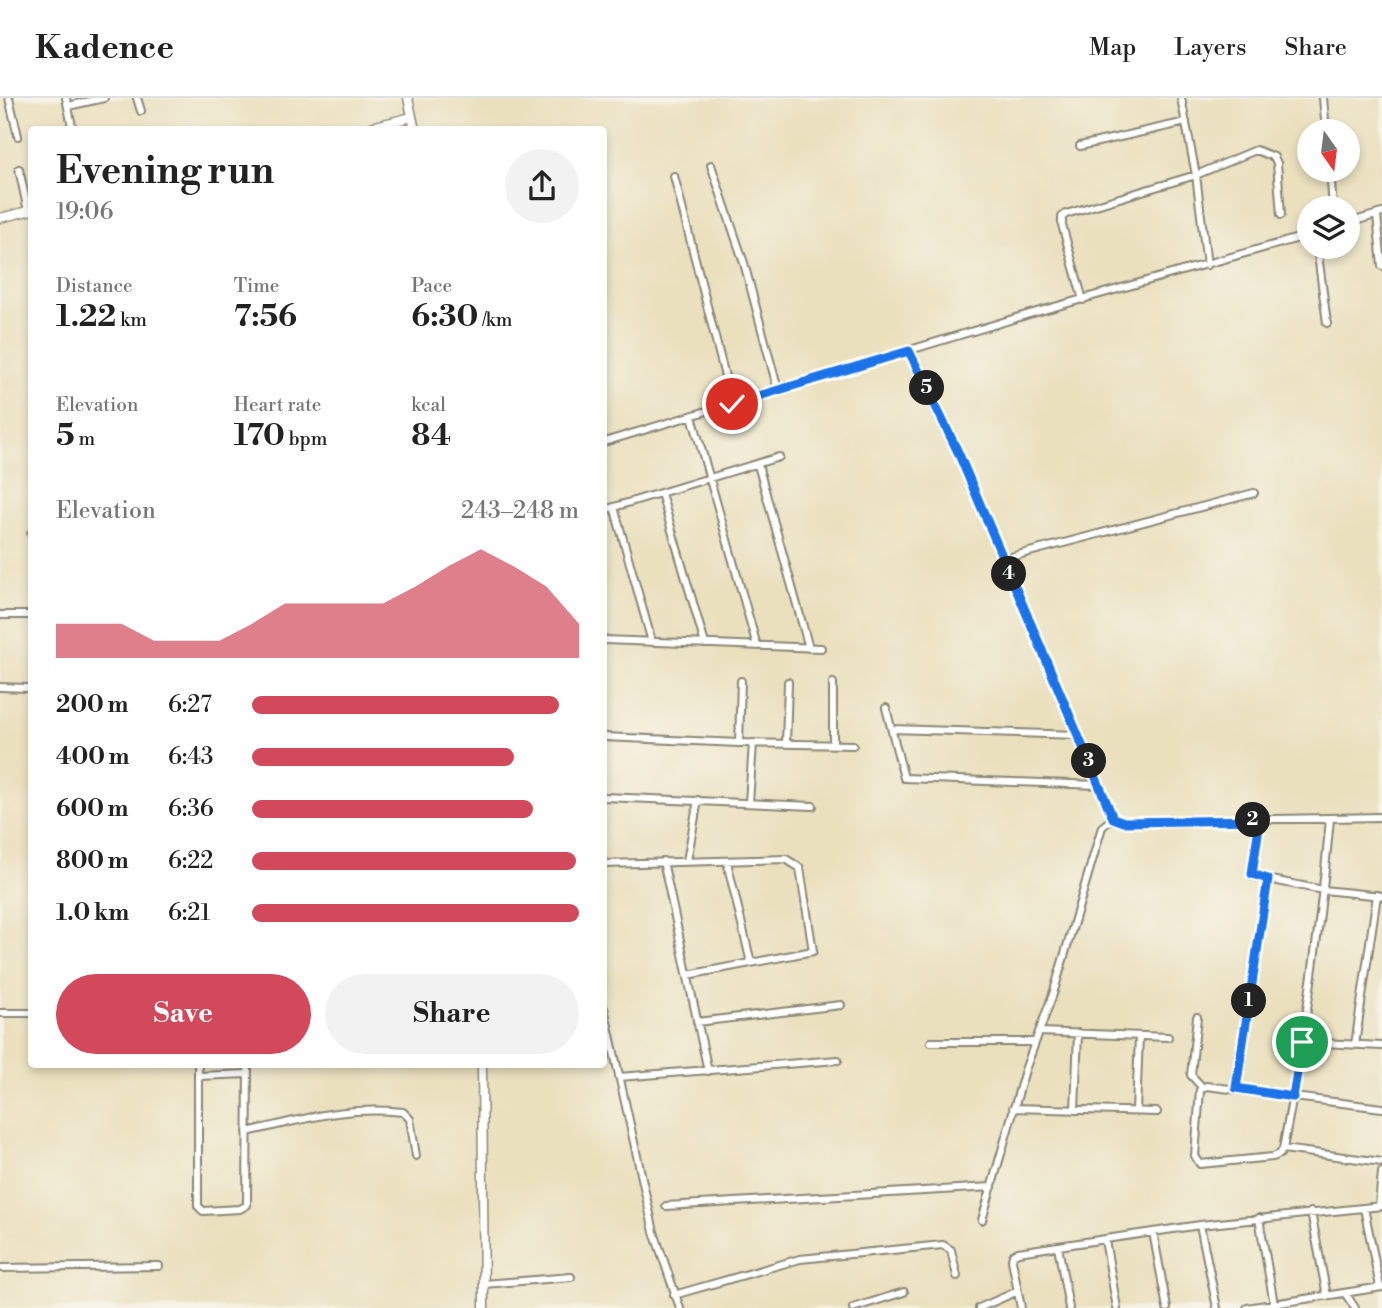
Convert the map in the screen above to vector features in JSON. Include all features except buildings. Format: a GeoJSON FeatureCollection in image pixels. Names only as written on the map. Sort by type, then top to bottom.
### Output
{"type":"FeatureCollection","features":[{"type":"Feature","properties":{"kind":"main road"},"geometry":{"type":"LineString","coordinates":[[408,98],[414,126]]}},
{"type":"Feature","properties":{"kind":"main road"},"geometry":{"type":"LineString","coordinates":[[375,126],[412,117]]}},
{"type":"Feature","properties":{"kind":"main road"},"geometry":{"type":"LineString","coordinates":[[0,218],[28,211]]}},
{"type":"Feature","properties":{"kind":"main road"},"geometry":{"type":"LineString","coordinates":[[482,1068],[484,1308]]}},
{"type":"Feature","properties":{"kind":"street"},"geometry":{"type":"LineString","coordinates":[[9,98],[18,136]]}},
{"type":"Feature","properties":{"kind":"street"},"geometry":{"type":"LineString","coordinates":[[66,98],[72,126]]}},
{"type":"Feature","properties":{"kind":"street"},"geometry":{"type":"LineString","coordinates":[[68,106],[104,98]]}},
{"type":"Feature","properties":{"kind":"street"},"geometry":{"type":"LineString","coordinates":[[137,98],[141,111]]}},
{"type":"Feature","properties":{"kind":"street"},"geometry":{"type":"LineString","coordinates":[[1181,98],[1196,175],[1207,265]]}},
{"type":"Feature","properties":{"kind":"street"},"geometry":{"type":"LineString","coordinates":[[1323,98],[1325,119]]}},
{"type":"Feature","properties":{"kind":"street"},"geometry":{"type":"LineString","coordinates":[[1080,146],[1185,122]]}},
{"type":"Feature","properties":{"kind":"street"},"geometry":{"type":"LineString","coordinates":[[1083,300],[1062,225],[1062,217],[1066,214],[1196,175],[1256,150],[1274,156],[1280,185],[1281,215]]}},
{"type":"Feature","properties":{"kind":"street"},"geometry":{"type":"LineString","coordinates":[[711,165],[744,262],[778,390]]}},
{"type":"Feature","properties":{"kind":"street"},"geometry":{"type":"LineString","coordinates":[[19,169],[28,203]]}},
{"type":"Feature","properties":{"kind":"street"},"geometry":{"type":"LineString","coordinates":[[674,176],[732,404]]}},
{"type":"Feature","properties":{"kind":"street"},"geometry":{"type":"LineString","coordinates":[[1360,220],[1380,214],[1382,266]]}},
{"type":"Feature","properties":{"kind":"street"},"geometry":{"type":"LineString","coordinates":[[607,441],[1026,315],[1297,238]]}},
{"type":"Feature","properties":{"kind":"street"},"geometry":{"type":"LineString","coordinates":[[1319,259],[1327,323]]}},
{"type":"Feature","properties":{"kind":"street"},"geometry":{"type":"LineString","coordinates":[[909,351],[958,452],[1113,818],[1124,822],[1382,817]]}},
{"type":"Feature","properties":{"kind":"street"},"geometry":{"type":"LineString","coordinates":[[692,416],[757,646]]}},
{"type":"Feature","properties":{"kind":"street"},"geometry":{"type":"LineString","coordinates":[[607,509],[779,457]]}},
{"type":"Feature","properties":{"kind":"street"},"geometry":{"type":"LineString","coordinates":[[758,465],[809,648]]}},
{"type":"Feature","properties":{"kind":"street"},"geometry":{"type":"LineString","coordinates":[[661,493],[705,644]]}},
{"type":"Feature","properties":{"kind":"street"},"geometry":{"type":"LineString","coordinates":[[1003,559],[1254,493]]}},
{"type":"Feature","properties":{"kind":"street"},"geometry":{"type":"LineString","coordinates":[[614,507],[652,642]]}},
{"type":"Feature","properties":{"kind":"street"},"geometry":{"type":"LineString","coordinates":[[0,615],[28,615]]}},
{"type":"Feature","properties":{"kind":"street"},"geometry":{"type":"LineString","coordinates":[[607,640],[821,648]]}},
{"type":"Feature","properties":{"kind":"street"},"geometry":{"type":"LineString","coordinates":[[739,743],[741,681]]}},
{"type":"Feature","properties":{"kind":"street"},"geometry":{"type":"LineString","coordinates":[[786,744],[788,682]]}},
{"type":"Feature","properties":{"kind":"street"},"geometry":{"type":"LineString","coordinates":[[833,682],[833,744]]}},
{"type":"Feature","properties":{"kind":"street"},"geometry":{"type":"LineString","coordinates":[[0,687],[27,688]]}},
{"type":"Feature","properties":{"kind":"street"},"geometry":{"type":"LineString","coordinates":[[886,708],[903,775],[908,779],[1099,785]]}},
{"type":"Feature","properties":{"kind":"street"},"geometry":{"type":"LineString","coordinates":[[892,729],[1078,735]]}},
{"type":"Feature","properties":{"kind":"street"},"geometry":{"type":"LineString","coordinates":[[607,737],[853,745]]}},
{"type":"Feature","properties":{"kind":"street"},"geometry":{"type":"LineString","coordinates":[[749,803],[752,743]]}},
{"type":"Feature","properties":{"kind":"street"},"geometry":{"type":"LineString","coordinates":[[607,797],[813,806]]}},
{"type":"Feature","properties":{"kind":"street"},"geometry":{"type":"LineString","coordinates":[[687,861],[698,800]]}},
{"type":"Feature","properties":{"kind":"street"},"geometry":{"type":"LineString","coordinates":[[982,1220],[1013,1108],[1062,964],[1102,827],[1113,818]]}},
{"type":"Feature","properties":{"kind":"street"},"geometry":{"type":"LineString","coordinates":[[1202,1087],[1195,1156],[1200,1164],[1273,1157],[1279,1154],[1283,1149],[1302,1042],[1330,819]]}},
{"type":"Feature","properties":{"kind":"street"},"geometry":{"type":"LineString","coordinates":[[1260,820],[1252,874],[1323,890],[1379,896],[1355,1045]]}},
{"type":"Feature","properties":{"kind":"street"},"geometry":{"type":"LineString","coordinates":[[607,864],[786,859],[796,864],[802,874],[813,951],[688,975]]}},
{"type":"Feature","properties":{"kind":"street"},"geometry":{"type":"LineString","coordinates":[[663,861],[708,1071]]}},
{"type":"Feature","properties":{"kind":"street"},"geometry":{"type":"LineString","coordinates":[[727,862],[751,963]]}},
{"type":"Feature","properties":{"kind":"street"},"geometry":{"type":"LineString","coordinates":[[1236,1088],[1268,879]]}},
{"type":"Feature","properties":{"kind":"street"},"geometry":{"type":"LineString","coordinates":[[697,1022],[841,1006]]}},
{"type":"Feature","properties":{"kind":"street"},"geometry":{"type":"LineString","coordinates":[[0,1013],[28,1013]]}},
{"type":"Feature","properties":{"kind":"street"},"geometry":{"type":"LineString","coordinates":[[1197,1017],[1191,1075],[1202,1087],[1236,1088],[1382,1108]]}},
{"type":"Feature","properties":{"kind":"street"},"geometry":{"type":"LineString","coordinates":[[607,1022],[654,1232],[680,1308]]}},
{"type":"Feature","properties":{"kind":"street"},"geometry":{"type":"LineString","coordinates":[[1040,1032],[1168,1037]]}},
{"type":"Feature","properties":{"kind":"street"},"geometry":{"type":"LineString","coordinates":[[1075,1110],[1078,1033]]}},
{"type":"Feature","properties":{"kind":"street"},"geometry":{"type":"LineString","coordinates":[[1136,1111],[1139,1036]]}},
{"type":"Feature","properties":{"kind":"street"},"geometry":{"type":"LineString","coordinates":[[931,1042],[1035,1042]]}},
{"type":"Feature","properties":{"kind":"street"},"geometry":{"type":"LineString","coordinates":[[1302,1042],[1382,1046]]}},
{"type":"Feature","properties":{"kind":"street"},"geometry":{"type":"LineString","coordinates":[[619,1077],[838,1060]]}},
{"type":"Feature","properties":{"kind":"street"},"geometry":{"type":"LineString","coordinates":[[198,1068],[200,1209],[240,1209],[247,1205],[248,1068]]}},
{"type":"Feature","properties":{"kind":"street"},"geometry":{"type":"LineString","coordinates":[[198,1076],[248,1074]]}},
{"type":"Feature","properties":{"kind":"street"},"geometry":{"type":"LineString","coordinates":[[1013,1108],[1157,1112]]}},
{"type":"Feature","properties":{"kind":"street"},"geometry":{"type":"LineString","coordinates":[[247,1132],[313,1115],[348,1110],[403,1112],[410,1119],[415,1156]]}},
{"type":"Feature","properties":{"kind":"street"},"geometry":{"type":"LineString","coordinates":[[1283,1149],[1382,1162]]}},
{"type":"Feature","properties":{"kind":"street"},"geometry":{"type":"LineString","coordinates":[[1021,1308],[1013,1255],[1200,1225],[1380,1206],[1382,1172]]}},
{"type":"Feature","properties":{"kind":"street"},"geometry":{"type":"LineString","coordinates":[[666,1206],[992,1187]]}},
{"type":"Feature","properties":{"kind":"street"},"geometry":{"type":"LineString","coordinates":[[1247,1308],[1274,1304],[1292,1305],[1381,1287],[1364,1208]]}},
{"type":"Feature","properties":{"kind":"street"},"geometry":{"type":"LineString","coordinates":[[1311,1212],[1327,1296]]}},
{"type":"Feature","properties":{"kind":"street"},"geometry":{"type":"LineString","coordinates":[[1259,1218],[1274,1304]]}},
{"type":"Feature","properties":{"kind":"street"},"geometry":{"type":"LineString","coordinates":[[1200,1225],[1217,1308]]}},
{"type":"Feature","properties":{"kind":"street"},"geometry":{"type":"LineString","coordinates":[[1153,1232],[1167,1308]]}},
{"type":"Feature","properties":{"kind":"street"},"geometry":{"type":"LineString","coordinates":[[1105,1240],[1117,1308]]}},
{"type":"Feature","properties":{"kind":"street"},"geometry":{"type":"LineString","coordinates":[[674,1294],[800,1259],[943,1245],[951,1250],[957,1276]]}},
{"type":"Feature","properties":{"kind":"street"},"geometry":{"type":"LineString","coordinates":[[1058,1246],[1069,1308]]}},
{"type":"Feature","properties":{"kind":"street"},"geometry":{"type":"LineString","coordinates":[[0,1268],[159,1266]]}},
{"type":"Feature","properties":{"kind":"street"},"geometry":{"type":"LineString","coordinates":[[484,1284],[571,1278]]}},
{"type":"Feature","properties":{"kind":"street"},"geometry":{"type":"LineString","coordinates":[[853,1308],[904,1292]]}},
{"type":"Feature","properties":{"kind":"street"},"geometry":{"type":"LineString","coordinates":[[979,1308],[1018,1292]]}},
{"type":"Feature","properties":{"kind":"street"},"geometry":{"type":"LineString","coordinates":[[1345,1293],[1355,1308]]}},
{"type":"Feature","properties":{"kind":"route"},"geometry":{"type":"LineString","coordinates":[[732,404],[909,351],[958,452],[1113,818],[1124,822],[1260,820],[1252,874],[1268,879],[1236,1088],[1293,1097],[1302,1042]]}}]}
